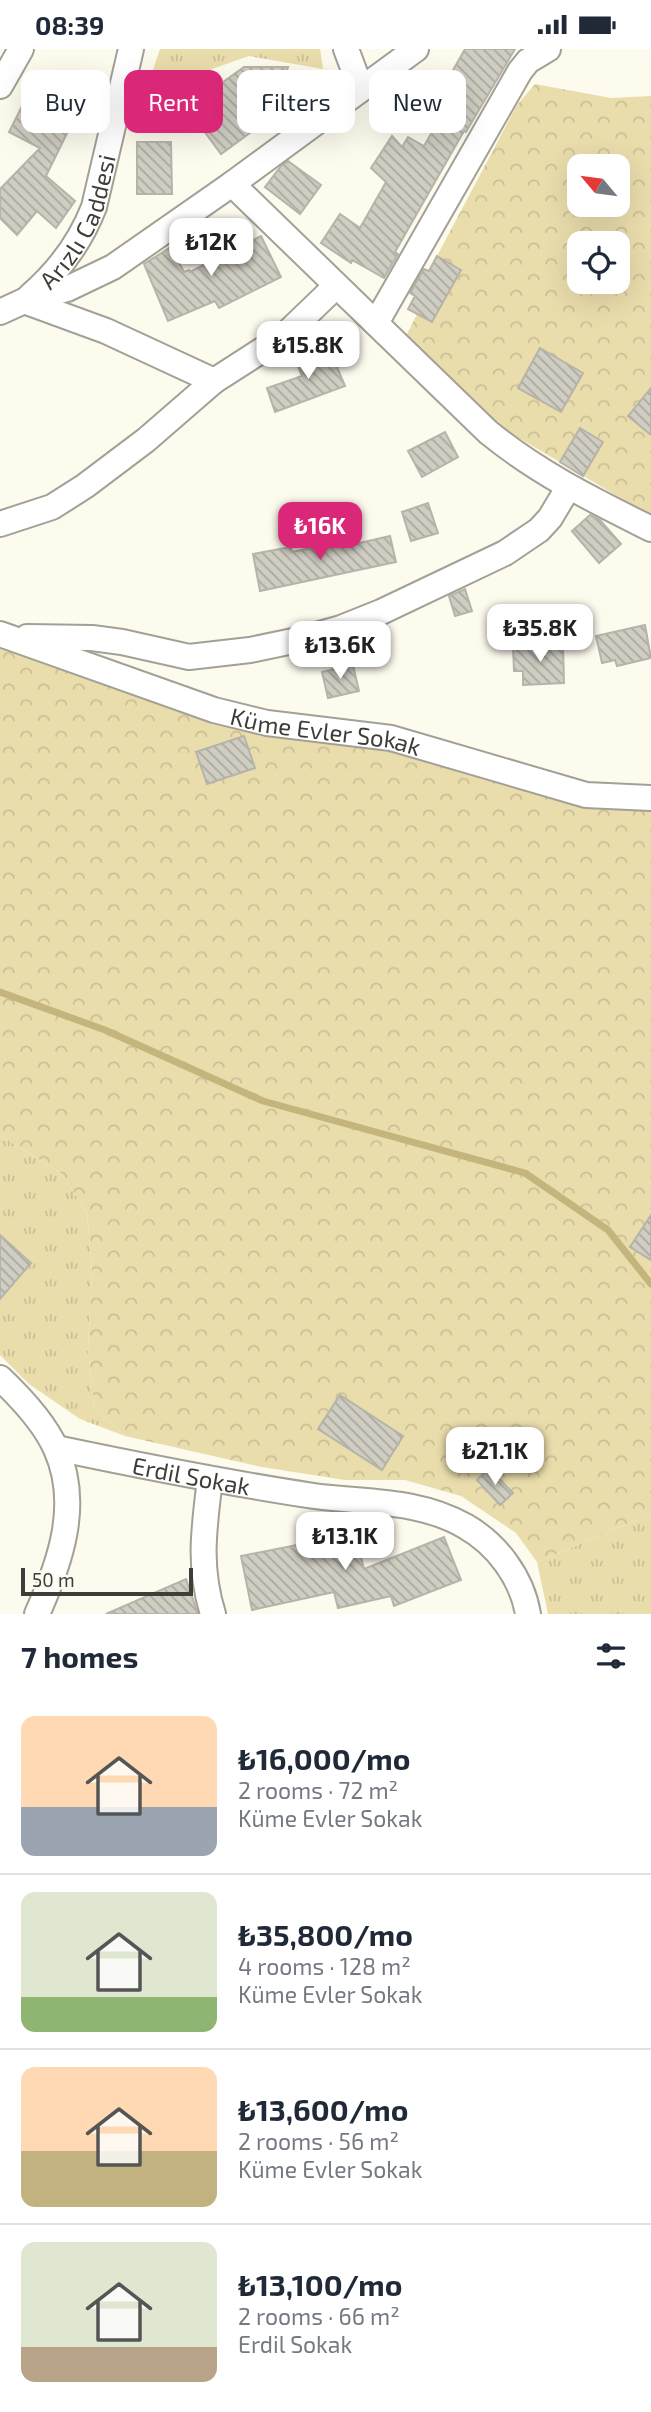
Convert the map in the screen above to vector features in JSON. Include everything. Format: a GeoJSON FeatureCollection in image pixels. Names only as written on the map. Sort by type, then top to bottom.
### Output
{"type":"FeatureCollection","features":[{"type":"Feature","properties":{"kind":"street"},"geometry":{"type":"LineString","coordinates":[[0,86],[21,49]]}},
{"type":"Feature","properties":{"kind":"street","name":"Arızlı Caddesi"},"geometry":{"type":"LineString","coordinates":[[24,301],[52,277],[74,249],[86,228],[94,207],[131,49]]}},
{"type":"Feature","properties":{"kind":"street"},"geometry":{"type":"LineString","coordinates":[[346,49],[361,89]]}},
{"type":"Feature","properties":{"kind":"street"},"geometry":{"type":"LineString","coordinates":[[0,313],[24,301],[67,289],[113,267],[232,184],[416,49]]}},
{"type":"Feature","properties":{"kind":"street"},"geometry":{"type":"LineString","coordinates":[[376,323],[520,71],[528,61],[548,49]]}},
{"type":"Feature","properties":{"kind":"street"},"geometry":{"type":"LineString","coordinates":[[232,184],[488,432],[510,450],[568,488],[651,529]]}},
{"type":"Feature","properties":{"kind":"street"},"geometry":{"type":"LineString","coordinates":[[0,524],[52,506],[86,486],[146,440],[214,381],[284,336],[336,286]]}},
{"type":"Feature","properties":{"kind":"street"},"geometry":{"type":"LineString","coordinates":[[24,301],[106,331],[214,381]]}},
{"type":"Feature","properties":{"kind":"street","name":"Küme Evler Sokak"},"geometry":{"type":"LineString","coordinates":[[4,635],[92,638],[189,656],[250,650],[298,640],[341,628],[381,612],[505,553],[539,530],[550,518],[568,488]]}},
{"type":"Feature","properties":{"kind":"street","name":"Küme Evler Sokak"},"geometry":{"type":"LineString","coordinates":[[4,635],[214,710],[267,723],[391,738],[586,796],[651,799]]}},
{"type":"Feature","properties":{"kind":"street"},"geometry":{"type":"LineString","coordinates":[[5,1389],[56,1448],[68,1506],[66,1530],[37,1614]]}},
{"type":"Feature","properties":{"kind":"street","name":"Erdil Sokak"},"geometry":{"type":"LineString","coordinates":[[56,1448],[210,1479],[317,1496],[420,1508],[465,1526],[501,1557],[516,1576],[525,1597],[528,1614]]}},
{"type":"Feature","properties":{"kind":"street"},"geometry":{"type":"LineString","coordinates":[[210,1479],[202,1558],[204,1583],[213,1614]]}},
{"type":"Feature","properties":{"kind":"green space"},"geometry":{"type":"Polygon","coordinates":[[[160,49],[320,49],[323,69],[249,56],[211,70],[153,70],[160,49]]]}},
{"type":"Feature","properties":{"kind":"green space"},"geometry":{"type":"Polygon","coordinates":[[[535,84],[611,98],[651,96],[651,516],[497,425],[407,334],[417,314],[433,322],[461,270],[437,256],[517,105],[535,84]]]}},
{"type":"Feature","properties":{"kind":"green space"},"geometry":{"type":"Polygon","coordinates":[[[0,645],[177,711],[243,726],[397,748],[561,798],[630,810],[651,810],[651,1514],[537,1562],[516,1533],[461,1496],[405,1480],[345,1480],[262,1467],[125,1436],[94,1408],[88,1349],[92,1270],[87,1212],[61,1173],[0,1135],[0,645]]]}},
{"type":"Feature","properties":{"kind":"green space"},"geometry":{"type":"Polygon","coordinates":[[[0,1135],[61,1173],[87,1212],[92,1270],[88,1349],[94,1408],[125,1436],[80,1419],[29,1384],[0,1355],[0,1135]]]}},
{"type":"Feature","properties":{"kind":"green space"},"geometry":{"type":"Polygon","coordinates":[[[651,1514],[651,1614],[548,1614],[537,1562],[651,1514]]]}},
{"type":"Feature","properties":{"kind":"building"},"geometry":{"type":"Polygon","coordinates":[[[465,49],[515,49],[466,132],[466,70],[453,70],[465,49]]]}},
{"type":"Feature","properties":{"kind":"building"},"geometry":{"type":"Polygon","coordinates":[[[244,67],[288,67],[287,70],[240,70],[244,67]]]}},
{"type":"Feature","properties":{"kind":"building"},"geometry":{"type":"Polygon","coordinates":[[[237,72],[237,133],[250,133],[221,154],[205,133],[223,133],[223,82],[237,72]]]}},
{"type":"Feature","properties":{"kind":"building"},"geometry":{"type":"Polygon","coordinates":[[[21,108],[21,133],[67,133],[46,176],[75,201],[56,228],[37,211],[17,235],[0,218],[0,189],[40,148],[9,132],[21,108]]]}},
{"type":"Feature","properties":{"kind":"building"},"geometry":{"type":"Polygon","coordinates":[[[431,133],[463,133],[395,252],[398,254],[384,278],[352,260],[351,263],[321,243],[340,214],[360,228],[386,182],[371,168],[392,136],[402,147],[408,137],[424,146],[431,133]]]}},
{"type":"Feature","properties":{"kind":"building"},"geometry":{"type":"Polygon","coordinates":[[[137,142],[171,142],[172,194],[137,194],[137,142]]]}},
{"type":"Feature","properties":{"kind":"building"},"geometry":{"type":"Polygon","coordinates":[[[288,161],[321,185],[300,214],[265,187],[288,161]]]}},
{"type":"Feature","properties":{"kind":"building"},"geometry":{"type":"Polygon","coordinates":[[[261,236],[281,277],[219,308],[215,301],[168,321],[144,264],[171,247],[184,272],[190,272],[261,236]]]}},
{"type":"Feature","properties":{"kind":"building"},"geometry":{"type":"Polygon","coordinates":[[[437,256],[461,270],[432,322],[408,309],[415,296],[410,293],[424,269],[429,271],[437,256]]]}},
{"type":"Feature","properties":{"kind":"building"},"geometry":{"type":"Polygon","coordinates":[[[329,348],[345,386],[275,412],[267,388],[302,376],[296,361],[329,348]]]}},
{"type":"Feature","properties":{"kind":"building"},"geometry":{"type":"Polygon","coordinates":[[[540,348],[583,373],[561,412],[518,388],[540,348]]]}},
{"type":"Feature","properties":{"kind":"building"},"geometry":{"type":"Polygon","coordinates":[[[651,388],[651,435],[628,416],[651,388]]]}},
{"type":"Feature","properties":{"kind":"building"},"geometry":{"type":"Polygon","coordinates":[[[580,428],[603,442],[583,476],[560,462],[580,428]]]}},
{"type":"Feature","properties":{"kind":"building"},"geometry":{"type":"Polygon","coordinates":[[[445,432],[458,457],[422,477],[408,451],[445,432]]]}},
{"type":"Feature","properties":{"kind":"building"},"geometry":{"type":"Polygon","coordinates":[[[428,503],[438,533],[411,541],[402,512],[428,503]]]}},
{"type":"Feature","properties":{"kind":"building"},"geometry":{"type":"Polygon","coordinates":[[[590,515],[600,520],[621,544],[599,563],[572,531],[590,515]]]}},
{"type":"Feature","properties":{"kind":"building"},"geometry":{"type":"Polygon","coordinates":[[[390,536],[396,562],[260,591],[253,554],[291,547],[292,552],[350,540],[351,545],[390,536]]]}},
{"type":"Feature","properties":{"kind":"building"},"geometry":{"type":"Polygon","coordinates":[[[465,589],[472,611],[455,616],[449,596],[465,589]]]}},
{"type":"Feature","properties":{"kind":"building"},"geometry":{"type":"Polygon","coordinates":[[[645,625],[651,658],[617,666],[615,660],[602,663],[596,636],[645,625]]]}},
{"type":"Feature","properties":{"kind":"building"},"geometry":{"type":"Polygon","coordinates":[[[563,645],[564,683],[523,685],[523,671],[514,671],[513,647],[563,645]]]}},
{"type":"Feature","properties":{"kind":"building"},"geometry":{"type":"Polygon","coordinates":[[[353,665],[359,691],[328,698],[322,672],[353,665]]]}},
{"type":"Feature","properties":{"kind":"building"},"geometry":{"type":"Polygon","coordinates":[[[244,736],[255,768],[207,784],[196,752],[244,736]]]}},
{"type":"Feature","properties":{"kind":"building"},"geometry":{"type":"Polygon","coordinates":[[[651,1215],[651,1260],[630,1247],[651,1215]]]}},
{"type":"Feature","properties":{"kind":"building"},"geometry":{"type":"Polygon","coordinates":[[[0,1235],[31,1263],[0,1299],[0,1235]]]}},
{"type":"Feature","properties":{"kind":"building"},"geometry":{"type":"Polygon","coordinates":[[[340,1395],[403,1436],[382,1470],[318,1429],[340,1395]]]}},
{"type":"Feature","properties":{"kind":"building"},"geometry":{"type":"Polygon","coordinates":[[[489,1468],[513,1493],[500,1505],[477,1480],[489,1468]]]}},
{"type":"Feature","properties":{"kind":"building"},"geometry":{"type":"Polygon","coordinates":[[[352,1523],[364,1569],[444,1537],[461,1580],[394,1606],[391,1596],[338,1608],[334,1592],[252,1610],[241,1556],[322,1540],[319,1531],[352,1523]]]}},
{"type":"Feature","properties":{"kind":"building"},"geometry":{"type":"Polygon","coordinates":[[[186,1579],[198,1614],[106,1614],[186,1579]]]}},
{"type":"Feature","properties":{"kind":"waterway"},"geometry":{"type":"LineString","coordinates":[[0,992],[105,1030],[263,1101],[525,1173],[608,1230],[651,1284]]}}]}
